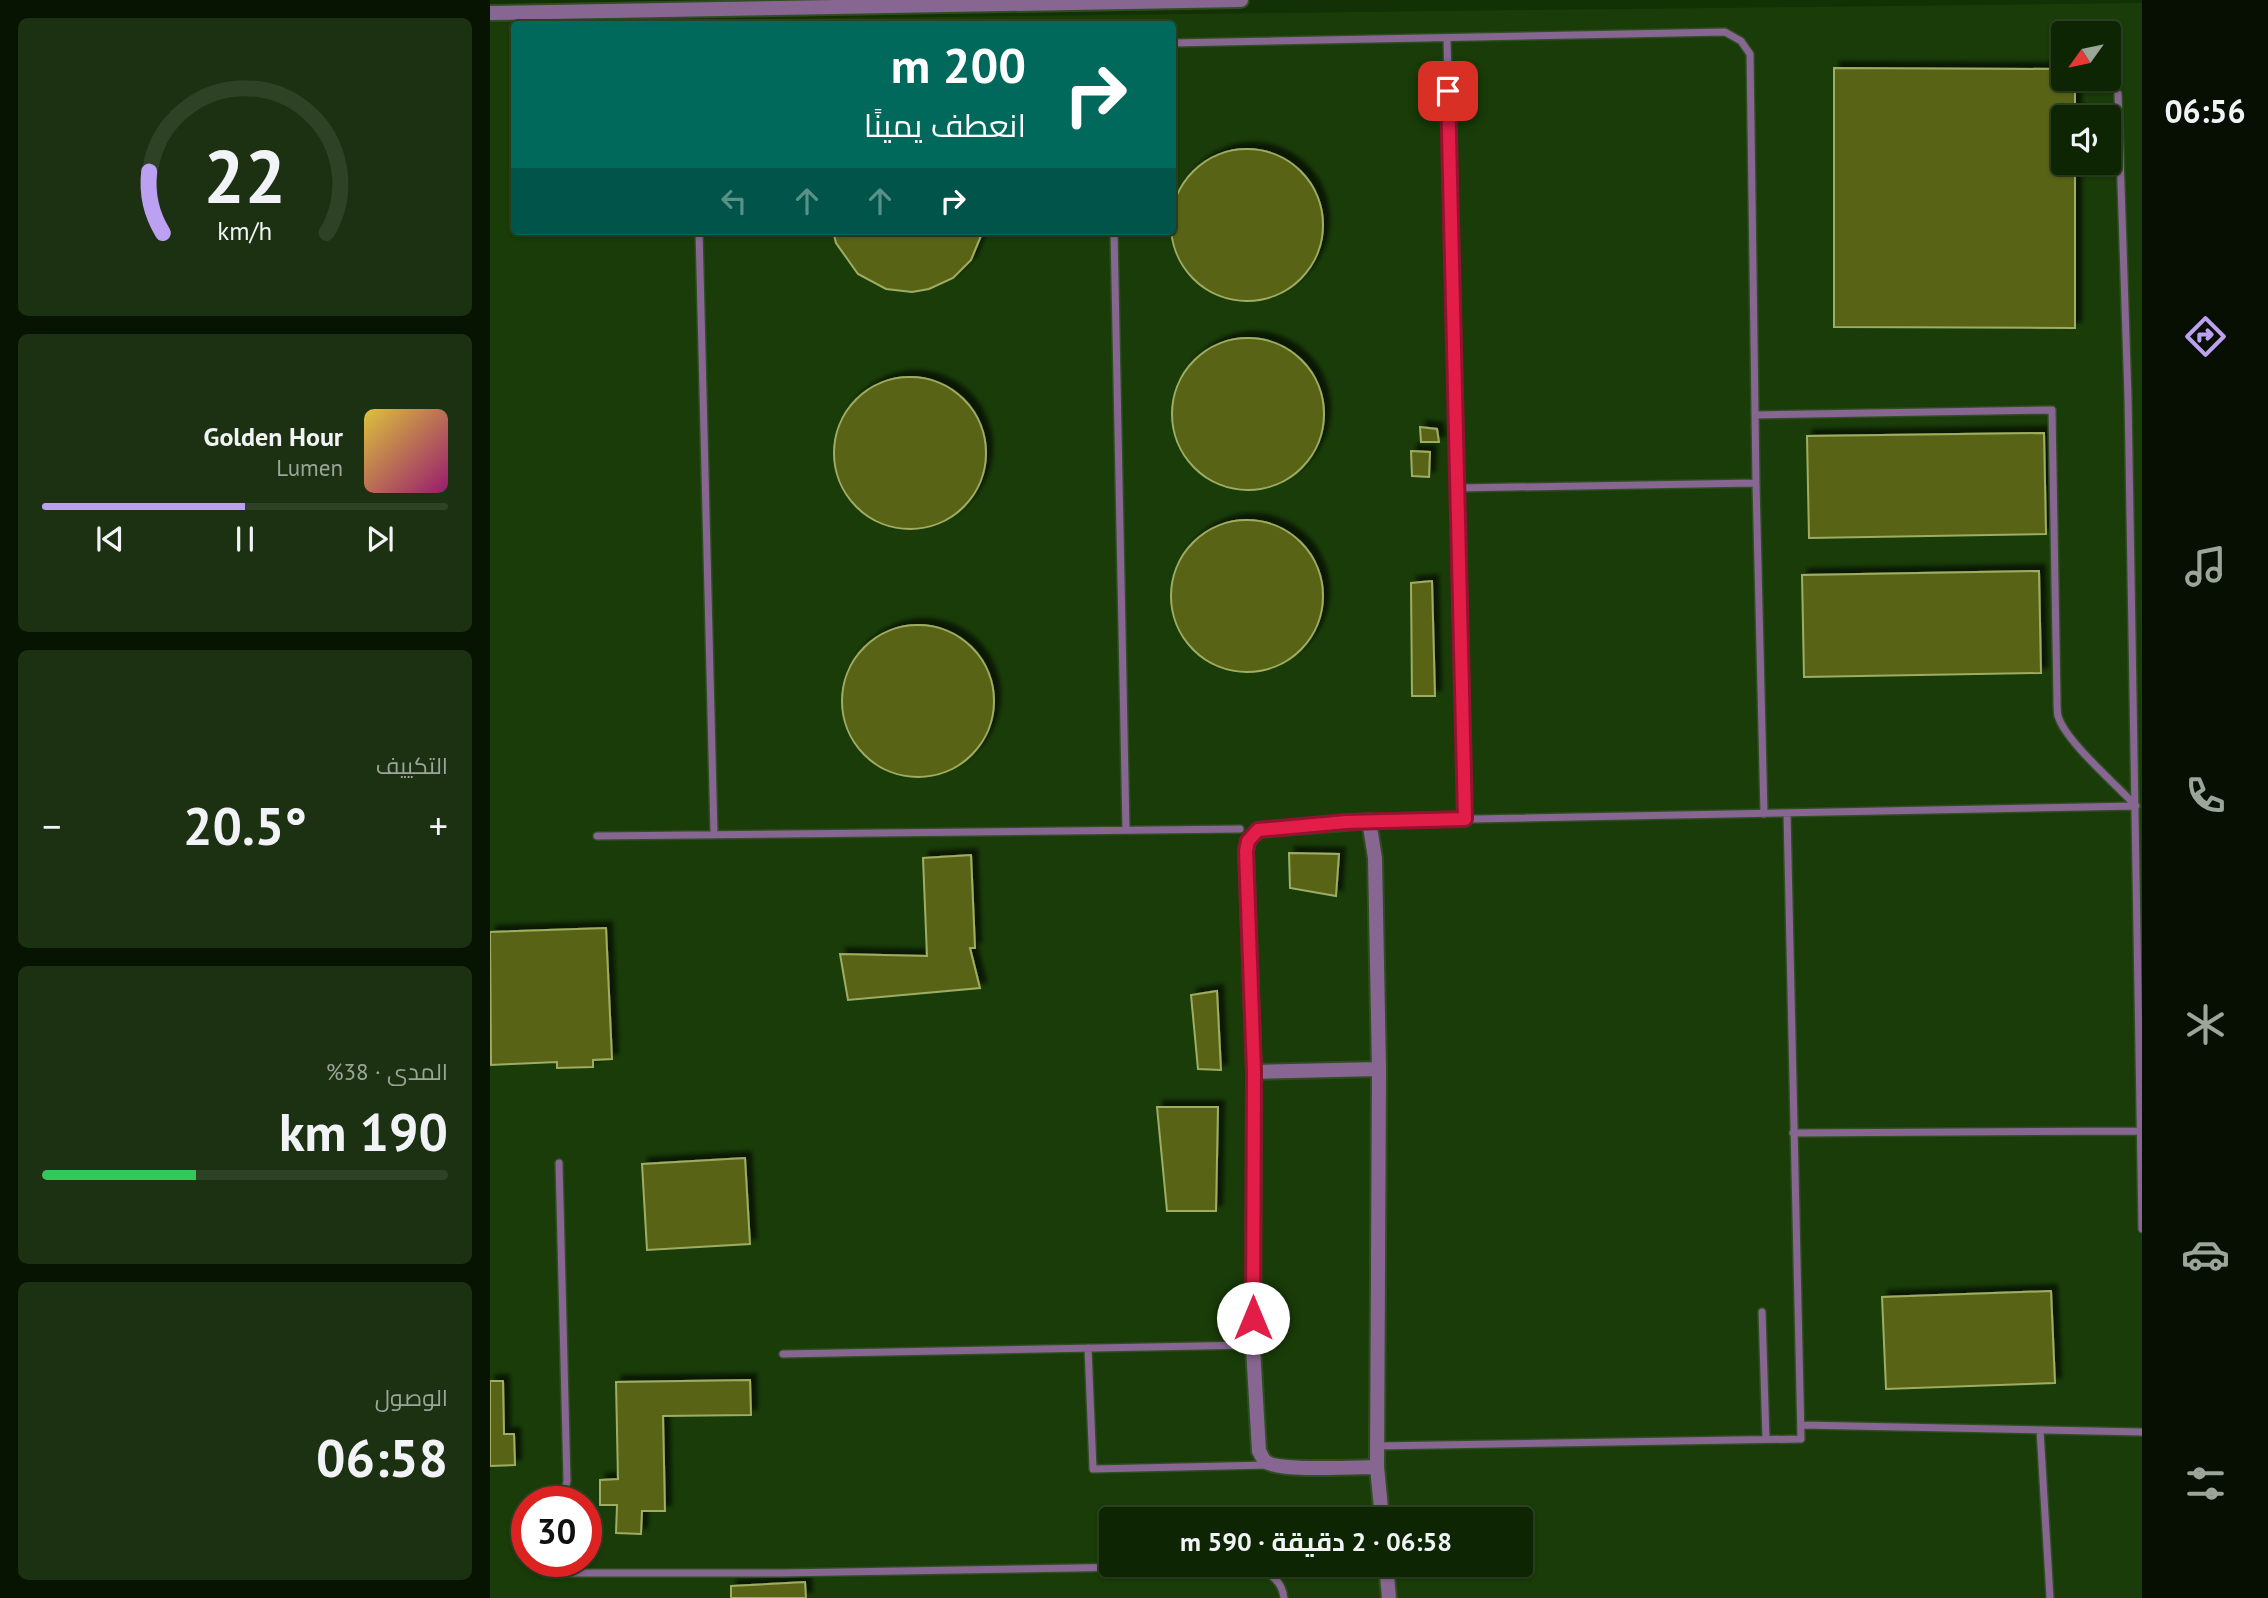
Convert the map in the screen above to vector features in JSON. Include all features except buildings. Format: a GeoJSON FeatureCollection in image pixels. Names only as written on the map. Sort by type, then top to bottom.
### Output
{"type":"FeatureCollection","features":[{"type":"Feature","properties":{"kind":"street"},"geometry":{"type":"LineString","coordinates":[[490,13],[1241,0]]}},
{"type":"Feature","properties":{"kind":"street"},"geometry":{"type":"LineString","coordinates":[[1377,1467],[1274,1465],[1265,1461],[1259,1451],[1253,1345],[1254,1072],[1246,851],[1248,841],[1258,830],[1369,821],[1375,858],[1378,1069],[1377,1467],[1381,1507]]}},
{"type":"Feature","properties":{"kind":"street"},"geometry":{"type":"LineString","coordinates":[[1254,1072],[1378,1069]]}},
{"type":"Feature","properties":{"kind":"street"},"geometry":{"type":"LineString","coordinates":[[1387,1577],[1389,1598]]}},
{"type":"Feature","properties":{"kind":"lane"},"geometry":{"type":"LineString","coordinates":[[1176,43],[1725,32],[1741,41],[1750,54],[1764,814]]}},
{"type":"Feature","properties":{"kind":"lane"},"geometry":{"type":"LineString","coordinates":[[1447,38],[1465,819]]}},
{"type":"Feature","properties":{"kind":"lane"},"geometry":{"type":"LineString","coordinates":[[2118,94],[2129,397],[2142,1229]]}},
{"type":"Feature","properties":{"kind":"lane"},"geometry":{"type":"LineString","coordinates":[[699,235],[714,834]]}},
{"type":"Feature","properties":{"kind":"lane"},"geometry":{"type":"LineString","coordinates":[[1114,235],[1126,830]]}},
{"type":"Feature","properties":{"kind":"lane"},"geometry":{"type":"LineString","coordinates":[[1755,415],[2052,410],[2056,685],[2059,717],[2067,733],[2136,806]]}},
{"type":"Feature","properties":{"kind":"lane"},"geometry":{"type":"LineString","coordinates":[[1458,488],[1756,483]]}},
{"type":"Feature","properties":{"kind":"lane"},"geometry":{"type":"LineString","coordinates":[[1369,821],[2136,806]]}},
{"type":"Feature","properties":{"kind":"lane"},"geometry":{"type":"LineString","coordinates":[[1377,1446],[1801,1439],[1787,813]]}},
{"type":"Feature","properties":{"kind":"lane"},"geometry":{"type":"LineString","coordinates":[[597,836],[1240,829]]}},
{"type":"Feature","properties":{"kind":"lane"},"geometry":{"type":"LineString","coordinates":[[1793,1133],[2140,1130]]}},
{"type":"Feature","properties":{"kind":"lane"},"geometry":{"type":"LineString","coordinates":[[559,1163],[566,1486]]}},
{"type":"Feature","properties":{"kind":"lane"},"geometry":{"type":"LineString","coordinates":[[1762,1312],[1766,1439]]}},
{"type":"Feature","properties":{"kind":"lane"},"geometry":{"type":"LineString","coordinates":[[783,1354],[1253,1345]]}},
{"type":"Feature","properties":{"kind":"lane"},"geometry":{"type":"LineString","coordinates":[[1088,1348],[1093,1469],[1274,1465]]}},
{"type":"Feature","properties":{"kind":"lane"},"geometry":{"type":"LineString","coordinates":[[1801,1425],[2142,1432]]}},
{"type":"Feature","properties":{"kind":"lane"},"geometry":{"type":"LineString","coordinates":[[2040,1430],[2050,1598]]}},
{"type":"Feature","properties":{"kind":"lane"},"geometry":{"type":"LineString","coordinates":[[602,1573],[780,1573],[1253,1565],[1271,1574],[1278,1582],[1283,1598]]}},
{"type":"Feature","properties":{"kind":"shaded area"},"geometry":{"type":"Polygon","coordinates":[[[2142,3],[2142,1598],[490,1598],[490,22],[511,22],[511,235],[1176,235],[1176,21],[577,21],[2142,3]]]}},
{"type":"Feature","properties":{"kind":"route"},"geometry":{"type":"LineString","coordinates":[[1253,1318],[1254,1072],[1246,851],[1248,841],[1258,830],[1346,822],[1465,819],[1448,91]]}}]}
